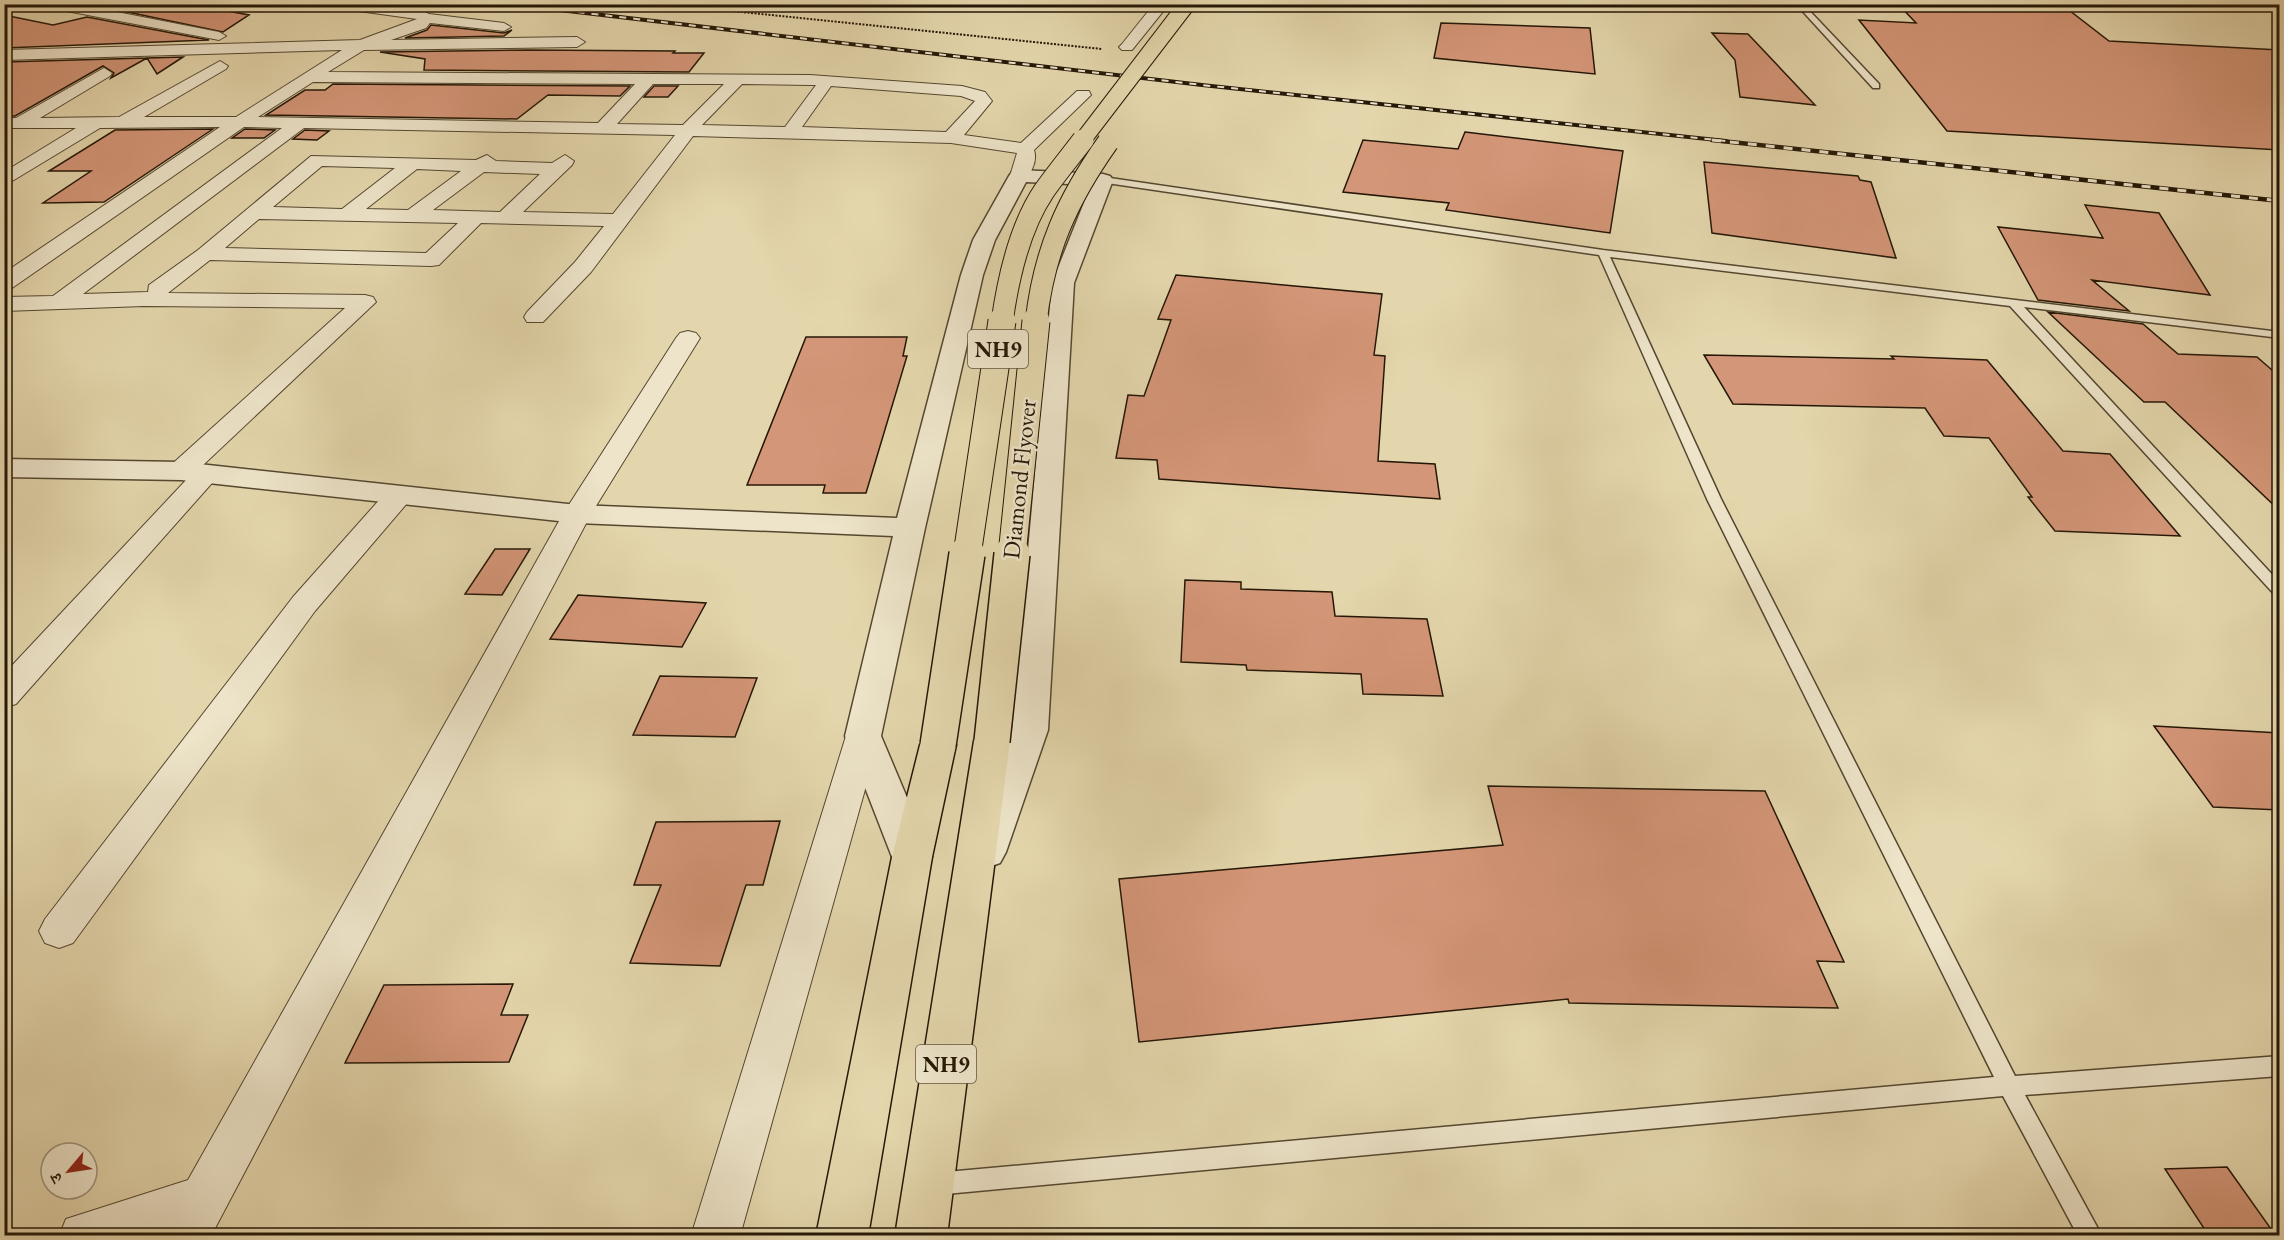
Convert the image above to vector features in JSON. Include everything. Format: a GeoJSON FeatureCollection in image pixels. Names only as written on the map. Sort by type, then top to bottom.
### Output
{"type":"FeatureCollection","features":[{"type":"Feature","properties":{"kind":"highway","name":"Diamond Flyover"},"geometry":{"type":"LineString","coordinates":[[842,1236],[912,856],[938,745],[1007,288],[1017,254],[1043,194],[1186,4]]}},
{"type":"Feature","properties":{"kind":"highway","name":"Diamond Flyover"},"geometry":{"type":"LineString","coordinates":[[971,893],[992,741],[1038,305],[1048,250],[1071,195],[1208,4]]}},
{"type":"Feature","properties":{"kind":"highway","name":"NH9"},"geometry":{"type":"LineString","coordinates":[[921,1236],[971,893]]}},
{"type":"Feature","properties":{"kind":"street"},"geometry":{"type":"LineString","coordinates":[[51,4],[232,38],[244,43],[245,48]]}},
{"type":"Feature","properties":{"kind":"street"},"geometry":{"type":"LineString","coordinates":[[337,4],[418,14],[425,18],[504,27]]}},
{"type":"Feature","properties":{"kind":"street"},"geometry":{"type":"LineString","coordinates":[[1127,47],[1162,4]]}},
{"type":"Feature","properties":{"kind":"street"},"geometry":{"type":"LineString","coordinates":[[4,283],[239,122],[309,77],[361,45],[421,25],[425,18]]}},
{"type":"Feature","properties":{"kind":"street"},"geometry":{"type":"LineString","coordinates":[[12,39],[51,54]]}},
{"type":"Feature","properties":{"kind":"street"},"geometry":{"type":"LineString","coordinates":[[4,55],[361,45],[577,42]]}},
{"type":"Feature","properties":{"kind":"street"},"geometry":{"type":"LineString","coordinates":[[122,123],[220,66]]}},
{"type":"Feature","properties":{"kind":"street"},"geometry":{"type":"LineString","coordinates":[[12,123],[104,74]]}},
{"type":"Feature","properties":{"kind":"street"},"geometry":{"type":"LineString","coordinates":[[309,77],[827,81],[962,91],[979,96],[984,101],[951,138]]}},
{"type":"Feature","properties":{"kind":"street"},"geometry":{"type":"LineString","coordinates":[[603,128],[649,79]]}},
{"type":"Feature","properties":{"kind":"street"},"geometry":{"type":"LineString","coordinates":[[535,316],[583,267],[688,130],[738,79]]}},
{"type":"Feature","properties":{"kind":"street"},"geometry":{"type":"LineString","coordinates":[[790,132],[827,81]]}},
{"type":"Feature","properties":{"kind":"street"},"geometry":{"type":"LineString","coordinates":[[716,1236],[863,736],[910,528],[972,275],[984,240],[1022,163],[1083,95]]}},
{"type":"Feature","properties":{"kind":"street"},"geometry":{"type":"LineString","coordinates":[[12,123],[239,122],[531,126],[951,138],[1022,163],[1103,180],[1087,216],[1063,283],[1030,730],[971,893]]}},
{"type":"Feature","properties":{"kind":"street"},"geometry":{"type":"LineString","coordinates":[[4,180],[96,123]]}},
{"type":"Feature","properties":{"kind":"street"},"geometry":{"type":"LineString","coordinates":[[60,301],[300,123]]}},
{"type":"Feature","properties":{"kind":"street"},"geometry":{"type":"LineString","coordinates":[[413,216],[531,126]]}},
{"type":"Feature","properties":{"kind":"street"},"geometry":{"type":"LineString","coordinates":[[157,290],[205,254],[318,159],[480,166],[561,164],[505,218]]}},
{"type":"Feature","properties":{"kind":"street"},"geometry":{"type":"LineString","coordinates":[[346,215],[414,163]]}},
{"type":"Feature","properties":{"kind":"street"},"geometry":{"type":"LineString","coordinates":[[254,213],[619,220]]}},
{"type":"Feature","properties":{"kind":"street"},"geometry":{"type":"LineString","coordinates":[[205,254],[414,262],[431,260],[476,217]]}},
{"type":"Feature","properties":{"kind":"street"},"geometry":{"type":"LineString","coordinates":[[4,304],[60,301],[365,302],[194,473],[4,696]]}},
{"type":"Feature","properties":{"kind":"street"},"geometry":{"type":"LineString","coordinates":[[83,1236],[193,1218],[577,514],[688,338]]}},
{"type":"Feature","properties":{"kind":"street"},"geometry":{"type":"LineString","coordinates":[[5,469],[194,473],[577,514],[910,528]]}},
{"type":"Feature","properties":{"kind":"street"},"geometry":{"type":"LineString","coordinates":[[59,931],[304,604],[399,495]]}},
{"type":"Feature","properties":{"kind":"street"},"geometry":{"type":"LineString","coordinates":[[863,736],[912,856]]}},
{"type":"Feature","properties":{"kind":"lane"},"geometry":{"type":"LineString","coordinates":[[1799,4],[1876,86]]}},
{"type":"Feature","properties":{"kind":"lane"},"geometry":{"type":"LineString","coordinates":[[1103,180],[1603,253],[2280,335]]}},
{"type":"Feature","properties":{"kind":"lane"},"geometry":{"type":"LineString","coordinates":[[1603,253],[1714,499],[2010,1086],[2091,1236]]}},
{"type":"Feature","properties":{"kind":"lane"},"geometry":{"type":"LineString","coordinates":[[2014,303],[2280,592]]}},
{"type":"Feature","properties":{"kind":"lane"},"geometry":{"type":"LineString","coordinates":[[928,1185],[2010,1086],[2280,1066]]}},
{"type":"Feature","properties":{"kind":"path"},"geometry":{"type":"LineString","coordinates":[[664,4],[1112,50]]}},
{"type":"Feature","properties":{"kind":"building"},"geometry":{"type":"Polygon","coordinates":[[[136,4],[190,4],[249,15],[223,32],[118,10],[136,4]]]}},
{"type":"Feature","properties":{"kind":"building"},"geometry":{"type":"Polygon","coordinates":[[[1898,4],[2061,4],[2109,41],[2280,50],[2280,150],[1947,131],[1859,20],[1916,23],[1898,4]]]}},
{"type":"Feature","properties":{"kind":"building"},"geometry":{"type":"Polygon","coordinates":[[[4,15],[53,25],[87,17],[209,40],[4,48],[4,15]]]}},
{"type":"Feature","properties":{"kind":"building"},"geometry":{"type":"Polygon","coordinates":[[[1441,23],[1590,28],[1595,74],[1434,58],[1441,23]]]}},
{"type":"Feature","properties":{"kind":"building"},"geometry":{"type":"Polygon","coordinates":[[[431,25],[504,33],[512,30],[504,36],[405,38],[427,30],[431,25]]]}},
{"type":"Feature","properties":{"kind":"building"},"geometry":{"type":"Polygon","coordinates":[[[1712,33],[1748,34],[1815,105],[1740,97],[1735,60],[1712,33]]]}},
{"type":"Feature","properties":{"kind":"building"},"geometry":{"type":"Polygon","coordinates":[[[528,50],[704,53],[689,72],[424,70],[425,59],[380,52],[528,50]]]}},
{"type":"Feature","properties":{"kind":"building"},"geometry":{"type":"Polygon","coordinates":[[[183,57],[157,74],[147,58],[183,57]]]}},
{"type":"Feature","properties":{"kind":"building"},"geometry":{"type":"Polygon","coordinates":[[[147,58],[111,78],[114,73],[103,66],[15,116],[4,116],[4,62],[147,58]]]}},
{"type":"Feature","properties":{"kind":"building"},"geometry":{"type":"Polygon","coordinates":[[[333,84],[630,86],[620,96],[548,95],[517,119],[266,115],[305,90],[325,90],[333,84]]]}},
{"type":"Feature","properties":{"kind":"building"},"geometry":{"type":"Polygon","coordinates":[[[654,86],[678,86],[668,97],[644,97],[654,86]]]}},
{"type":"Feature","properties":{"kind":"building"},"geometry":{"type":"Polygon","coordinates":[[[213,129],[104,202],[43,203],[91,171],[49,171],[115,130],[213,129]]]}},
{"type":"Feature","properties":{"kind":"building"},"geometry":{"type":"Polygon","coordinates":[[[245,129],[275,130],[264,138],[232,138],[245,129]]]}},
{"type":"Feature","properties":{"kind":"building"},"geometry":{"type":"Polygon","coordinates":[[[305,130],[329,131],[317,140],[293,139],[305,130]]]}},
{"type":"Feature","properties":{"kind":"building"},"geometry":{"type":"Polygon","coordinates":[[[1465,132],[1623,151],[1610,233],[1446,210],[1449,203],[1343,192],[1363,140],[1458,149],[1465,132]]]}},
{"type":"Feature","properties":{"kind":"building"},"geometry":{"type":"Polygon","coordinates":[[[1704,162],[1858,176],[1860,180],[1871,182],[1896,258],[1712,233],[1704,162]]]}},
{"type":"Feature","properties":{"kind":"building"},"geometry":{"type":"Polygon","coordinates":[[[2085,205],[2159,213],[2210,295],[2092,280],[2129,311],[2038,300],[1998,227],[2103,238],[2085,205]]]}},
{"type":"Feature","properties":{"kind":"building"},"geometry":{"type":"Polygon","coordinates":[[[1176,275],[1382,294],[1374,355],[1385,356],[1378,461],[1435,464],[1440,499],[1159,479],[1157,460],[1116,458],[1128,395],[1144,396],[1171,320],[1158,319],[1176,275]]]}},
{"type":"Feature","properties":{"kind":"building"},"geometry":{"type":"Polygon","coordinates":[[[2048,312],[2143,324],[2178,354],[2257,357],[2280,377],[2280,511],[2165,402],[2144,402],[2048,312]]]}},
{"type":"Feature","properties":{"kind":"building"},"geometry":{"type":"Polygon","coordinates":[[[806,337],[907,337],[903,356],[907,356],[866,493],[823,493],[825,485],[747,485],[806,337]]]}},
{"type":"Feature","properties":{"kind":"building"},"geometry":{"type":"Polygon","coordinates":[[[1704,355],[1894,359],[1891,356],[1987,360],[2063,451],[2110,454],[2180,536],[2055,531],[2028,497],[2032,497],[1989,438],[1944,436],[1925,408],[1733,404],[1704,355]]]}},
{"type":"Feature","properties":{"kind":"building"},"geometry":{"type":"Polygon","coordinates":[[[495,549],[530,549],[502,595],[465,594],[495,549]]]}},
{"type":"Feature","properties":{"kind":"building"},"geometry":{"type":"Polygon","coordinates":[[[1185,580],[1241,582],[1241,589],[1332,592],[1335,616],[1427,619],[1443,696],[1363,694],[1361,674],[1247,670],[1246,665],[1181,662],[1185,580]]]}},
{"type":"Feature","properties":{"kind":"building"},"geometry":{"type":"Polygon","coordinates":[[[578,595],[706,603],[682,647],[550,639],[578,595]]]}},
{"type":"Feature","properties":{"kind":"building"},"geometry":{"type":"Polygon","coordinates":[[[660,676],[757,678],[735,737],[633,735],[660,676]]]}},
{"type":"Feature","properties":{"kind":"building"},"geometry":{"type":"Polygon","coordinates":[[[2154,726],[2280,733],[2280,810],[2213,807],[2154,726]]]}},
{"type":"Feature","properties":{"kind":"building"},"geometry":{"type":"Polygon","coordinates":[[[1488,786],[1765,791],[1844,962],[1817,961],[1838,1008],[1569,1003],[1568,999],[1139,1042],[1119,879],[1503,845],[1488,786]]]}},
{"type":"Feature","properties":{"kind":"building"},"geometry":{"type":"Polygon","coordinates":[[[780,821],[763,885],[746,885],[720,966],[630,963],[661,885],[634,885],[656,822],[780,821]]]}},
{"type":"Feature","properties":{"kind":"building"},"geometry":{"type":"Polygon","coordinates":[[[513,984],[501,1015],[528,1015],[509,1062],[345,1063],[384,985],[513,984]]]}},
{"type":"Feature","properties":{"kind":"building"},"geometry":{"type":"Polygon","coordinates":[[[2227,1167],[2276,1236],[2209,1236],[2165,1169],[2227,1167]]]}},
{"type":"Feature","properties":{"kind":"railway"},"geometry":{"type":"LineString","coordinates":[[508,4],[1202,85],[1726,141]]}},
{"type":"Feature","properties":{"kind":"railway"},"geometry":{"type":"LineString","coordinates":[[1712,140],[2280,201]]}}]}
